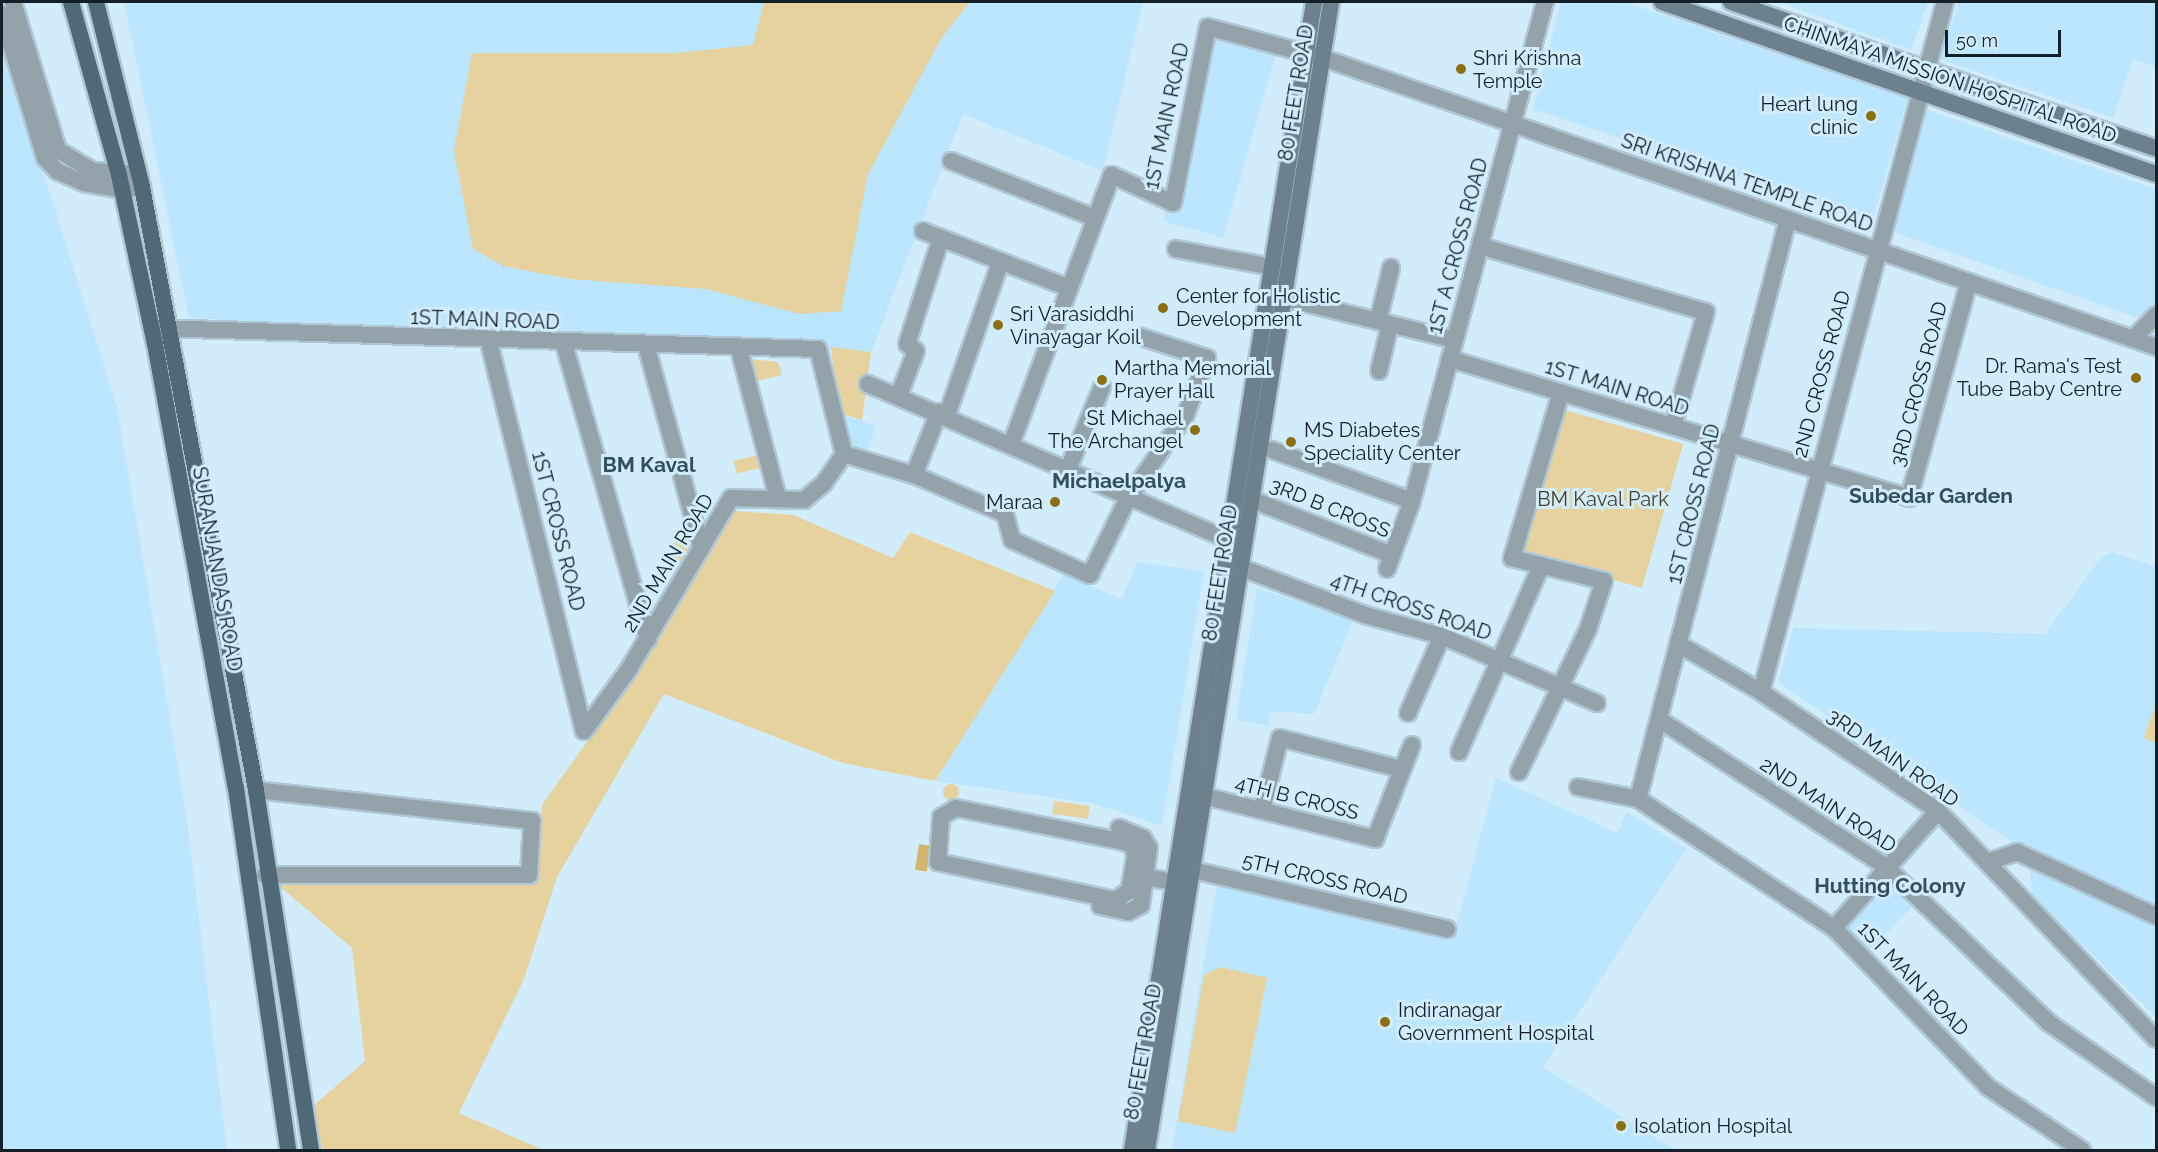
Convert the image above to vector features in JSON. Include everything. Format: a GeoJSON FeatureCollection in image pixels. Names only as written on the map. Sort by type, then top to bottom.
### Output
{"type":"FeatureCollection","features":[{"type":"Feature","properties":{"kind":"main road","name":"SURANJANDAS ROAD"},"geometry":{"type":"LineString","coordinates":[[71,2],[160,328],[256,790],[265,875],[311,1150]]}},
{"type":"Feature","properties":{"kind":"main road","name":"SURANJANDAS ROAD"},"geometry":{"type":"LineString","coordinates":[[96,2],[140,181],[160,328],[236,788],[288,1150]]}},
{"type":"Feature","properties":{"kind":"main road","name":"80 FEET ROAD"},"geometry":{"type":"LineString","coordinates":[[1147,1150],[1193,870],[1197,794],[1229,540],[1314,2]]}},
{"type":"Feature","properties":{"kind":"main road","name":"80 FEET ROAD"},"geometry":{"type":"LineString","coordinates":[[1132,1150],[1175,880],[1197,794],[1242,568],[1331,2]]}},
{"type":"Feature","properties":{"kind":"main road","name":"CHINMAYA MISSION HOSPITAL ROAD"},"geometry":{"type":"LineString","coordinates":[[1662,2],[2157,174]]}},
{"type":"Feature","properties":{"kind":"main road","name":"CHINMAYA MISSION HOSPITAL ROAD"},"geometry":{"type":"LineString","coordinates":[[1731,2],[2157,148]]}},
{"type":"Feature","properties":{"kind":"street"},"geometry":{"type":"LineString","coordinates":[[13,2],[58,150],[75,163],[121,183]]}},
{"type":"Feature","properties":{"kind":"street","name":"1ST A CROSS ROAD"},"geometry":{"type":"LineString","coordinates":[[1389,562],[1412,501],[1545,2]]}},
{"type":"Feature","properties":{"kind":"street"},"geometry":{"type":"LineString","coordinates":[[1924,68],[1945,2]]}},
{"type":"Feature","properties":{"kind":"street"},"geometry":{"type":"LineString","coordinates":[[2,15],[45,158],[69,177],[121,183],[140,181]]}},
{"type":"Feature","properties":{"kind":"street","name":"1ST MAIN ROAD"},"geometry":{"type":"LineString","coordinates":[[1012,442],[1112,175],[1173,203],[1208,27],[1323,58]]}},
{"type":"Feature","properties":{"kind":"street","name":"SRI KRISHNA TEMPLE ROAD"},"geometry":{"type":"LineString","coordinates":[[1323,58],[2157,347]]}},
{"type":"Feature","properties":{"kind":"street","name":"2ND CROSS ROAD"},"geometry":{"type":"LineString","coordinates":[[1761,692],[1924,68]]}},
{"type":"Feature","properties":{"kind":"street"},"geometry":{"type":"LineString","coordinates":[[951,161],[1095,218]]}},
{"type":"Feature","properties":{"kind":"street","name":"1ST CROSS ROAD"},"geometry":{"type":"LineString","coordinates":[[1638,799],[1680,645],[1788,219]]}},
{"type":"Feature","properties":{"kind":"street"},"geometry":{"type":"LineString","coordinates":[[923,231],[1068,288]]}},
{"type":"Feature","properties":{"kind":"street"},"geometry":{"type":"LineString","coordinates":[[899,395],[916,351],[907,344],[942,238]]}},
{"type":"Feature","properties":{"kind":"street"},"geometry":{"type":"LineString","coordinates":[[1480,246],[1706,312],[1673,426]]}},
{"type":"Feature","properties":{"kind":"street"},"geometry":{"type":"LineString","coordinates":[[1176,249],[1272,267]]}},
{"type":"Feature","properties":{"kind":"street"},"geometry":{"type":"LineString","coordinates":[[914,475],[943,413],[1001,261]]}},
{"type":"Feature","properties":{"kind":"street"},"geometry":{"type":"LineString","coordinates":[[1379,371],[1391,268]]}},
{"type":"Feature","properties":{"kind":"street","name":"3RD CROSS ROAD"},"geometry":{"type":"LineString","coordinates":[[1909,498],[1969,282]]}},
{"type":"Feature","properties":{"kind":"street"},"geometry":{"type":"LineString","coordinates":[[1284,298],[1455,340]]}},
{"type":"Feature","properties":{"kind":"street"},"geometry":{"type":"LineString","coordinates":[[2133,339],[2157,315]]}},
{"type":"Feature","properties":{"kind":"street","name":"1ST MAIN ROAD"},"geometry":{"type":"LineString","coordinates":[[160,328],[489,342],[818,349],[844,454]]}},
{"type":"Feature","properties":{"kind":"street"},"geometry":{"type":"LineString","coordinates":[[844,454],[914,475],[1005,514],[1011,540],[1090,575],[1127,500],[1186,414],[1207,358],[1138,336]]}},
{"type":"Feature","properties":{"kind":"street","name":"1ST CROSS ROAD"},"geometry":{"type":"LineString","coordinates":[[489,342],[584,731]]}},
{"type":"Feature","properties":{"kind":"street"},"geometry":{"type":"LineString","coordinates":[[564,344],[648,639]]}},
{"type":"Feature","properties":{"kind":"street"},"geometry":{"type":"LineString","coordinates":[[646,345],[701,546]]}},
{"type":"Feature","properties":{"kind":"street"},"geometry":{"type":"LineString","coordinates":[[739,349],[778,499]]}},
{"type":"Feature","properties":{"kind":"street","name":"1ST MAIN ROAD"},"geometry":{"type":"LineString","coordinates":[[1450,359],[1909,498]]}},
{"type":"Feature","properties":{"kind":"street"},"geometry":{"type":"LineString","coordinates":[[868,384],[1012,442],[1066,474],[1229,540]]}},
{"type":"Feature","properties":{"kind":"street"},"geometry":{"type":"LineString","coordinates":[[1066,474],[1102,387]]}},
{"type":"Feature","properties":{"kind":"street"},"geometry":{"type":"LineString","coordinates":[[1519,772],[1561,689],[1604,581],[1512,558],[1561,393]]}},
{"type":"Feature","properties":{"kind":"street"},"geometry":{"type":"LineString","coordinates":[[1272,450],[1412,501]]}},
{"type":"Feature","properties":{"kind":"street","name":"2ND MAIN ROAD"},"geometry":{"type":"LineString","coordinates":[[584,731],[648,639],[731,498],[804,500],[824,483],[844,454]]}},
{"type":"Feature","properties":{"kind":"street","name":"3RD B CROSS"},"geometry":{"type":"LineString","coordinates":[[1253,500],[1389,562]]}},
{"type":"Feature","properties":{"kind":"street"},"geometry":{"type":"LineString","coordinates":[[1459,752],[1503,662],[1541,566]]}},
{"type":"Feature","properties":{"kind":"street","name":"4TH CROSS ROAD"},"geometry":{"type":"LineString","coordinates":[[1242,568],[1365,615],[1443,636],[1597,703]]}},
{"type":"Feature","properties":{"kind":"street"},"geometry":{"type":"LineString","coordinates":[[1408,713],[1443,636]]}},
{"type":"Feature","properties":{"kind":"street","name":"3RD MAIN ROAD"},"geometry":{"type":"LineString","coordinates":[[1680,645],[1761,692],[1938,811],[2157,1039]]}},
{"type":"Feature","properties":{"kind":"street","name":"2ND MAIN ROAD"},"geometry":{"type":"LineString","coordinates":[[1660,720],[1886,867],[2049,1023],[2157,1097]]}},
{"type":"Feature","properties":{"kind":"street"},"geometry":{"type":"LineString","coordinates":[[1262,810],[1280,738],[1401,769],[1412,745]]}},
{"type":"Feature","properties":{"kind":"street","name":"4TH B CROSS"},"geometry":{"type":"LineString","coordinates":[[1197,794],[1375,839],[1401,769]]}},
{"type":"Feature","properties":{"kind":"street","name":"1ST MAIN ROAD"},"geometry":{"type":"LineString","coordinates":[[1578,788],[1638,799],[1834,928],[1988,1087],[2082,1150]]}},
{"type":"Feature","properties":{"kind":"street"},"geometry":{"type":"LineString","coordinates":[[256,790],[532,821],[529,875],[265,875]]}},
{"type":"Feature","properties":{"kind":"street"},"geometry":{"type":"LineString","coordinates":[[1096,905],[1134,911],[1141,905],[1140,874],[1134,847],[1125,842],[956,808],[941,817],[934,852],[938,862],[1115,900],[1124,898],[1140,874],[1146,840],[1119,828]]}},
{"type":"Feature","properties":{"kind":"street"},"geometry":{"type":"LineString","coordinates":[[1834,928],[1938,811]]}},
{"type":"Feature","properties":{"kind":"street"},"geometry":{"type":"LineString","coordinates":[[1987,862],[2018,852],[2157,915]]}},
{"type":"Feature","properties":{"kind":"street","name":"5TH CROSS ROAD"},"geometry":{"type":"LineString","coordinates":[[1193,870],[1447,929]]}},
{"type":"Feature","properties":{"kind":"street"},"geometry":{"type":"LineString","coordinates":[[1140,874],[1175,880]]}},
{"type":"Feature","properties":{"kind":"shaded area"},"geometry":{"type":"Polygon","coordinates":[[[124,2],[1143,2],[1103,171],[963,114],[871,352],[189,318],[124,2]]]}},
{"type":"Feature","properties":{"kind":"shaded area"},"geometry":{"type":"Polygon","coordinates":[[[1561,2],[1624,2],[1908,98],[1872,222],[1533,109],[1561,2]]]}},
{"type":"Feature","properties":{"kind":"shaded area"},"geometry":{"type":"Polygon","coordinates":[[[1779,2],[1928,2],[1911,50],[1779,2]]]}},
{"type":"Feature","properties":{"kind":"shaded area"},"geometry":{"type":"Polygon","coordinates":[[[1959,2],[2156,2],[2156,67],[2133,59],[2113,118],[1939,59],[1959,2]]]}},
{"type":"Feature","properties":{"kind":"shaded area"},"geometry":{"type":"Polygon","coordinates":[[[1215,38],[1276,55],[1223,238],[1163,221],[1215,38]]]}},
{"type":"Feature","properties":{"kind":"shaded area"},"geometry":{"type":"Polygon","coordinates":[[[2,41],[117,407],[187,819],[227,1150],[2,1150],[2,41]]]}},
{"type":"Feature","properties":{"kind":"shaded area"},"geometry":{"type":"Polygon","coordinates":[[[1927,110],[2156,189],[2156,305],[2144,320],[1890,231],[1927,110]]]}},
{"type":"Feature","properties":{"kind":"shaded area"},"geometry":{"type":"Polygon","coordinates":[[[838,413],[876,426],[866,454],[847,447],[838,413]]]}},
{"type":"Feature","properties":{"kind":"shaded area"},"geometry":{"type":"Polygon","coordinates":[[[2112,552],[2156,567],[2156,1017],[2032,895],[2029,854],[1778,682],[1793,628],[2045,634],[2100,559],[2112,552]]]}},
{"type":"Feature","properties":{"kind":"shaded area"},"geometry":{"type":"Polygon","coordinates":[[[1137,562],[1204,571],[1162,826],[1093,803],[935,781],[1063,575],[1122,599],[1137,562]]]}},
{"type":"Feature","properties":{"kind":"shaded area"},"geometry":{"type":"Polygon","coordinates":[[[1257,588],[1353,620],[1314,714],[1270,711],[1269,726],[1236,720],[1257,588]]]}},
{"type":"Feature","properties":{"kind":"shaded area","name":"Indiranagar Government Hospital"},"geometry":{"type":"Polygon","coordinates":[[[1496,778],[1617,833],[1627,812],[1686,849],[1543,1067],[1674,1150],[1172,1150],[1218,878],[1454,935],[1496,778]]]}},
{"type":"Feature","properties":{"kind":"shaded area"},"geometry":{"type":"Polygon","coordinates":[[[919,844],[931,846],[927,872],[915,870],[919,844]]]}},
{"type":"Feature","properties":{"kind":"shaded area"},"geometry":{"type":"Polygon","coordinates":[[[1886,881],[1913,906],[1870,950],[1848,928],[1886,881]]]}},
{"type":"Feature","properties":{"kind":"green space"},"geometry":{"type":"Polygon","coordinates":[[[764,2],[970,2],[942,37],[868,174],[841,311],[800,314],[706,289],[570,279],[503,266],[473,249],[454,151],[472,53],[677,53],[753,45],[764,2]]]}},
{"type":"Feature","properties":{"kind":"green space"},"geometry":{"type":"Polygon","coordinates":[[[831,347],[871,352],[862,420],[838,413],[831,347]]]}},
{"type":"Feature","properties":{"kind":"green space"},"geometry":{"type":"Polygon","coordinates":[[[750,359],[778,362],[782,375],[756,381],[750,359]]]}},
{"type":"Feature","properties":{"kind":"green space","name":"BM Kaval Park"},"geometry":{"type":"Polygon","coordinates":[[[1565,410],[1683,444],[1642,588],[1524,554],[1565,410]]]}},
{"type":"Feature","properties":{"kind":"green space"},"geometry":{"type":"Polygon","coordinates":[[[759,455],[762,468],[737,474],[734,461],[759,455]]]}},
{"type":"Feature","properties":{"kind":"green space"},"geometry":{"type":"Polygon","coordinates":[[[735,511],[793,515],[893,558],[910,532],[1055,591],[935,781],[843,763],[664,694],[557,877],[524,979],[459,1113],[543,1150],[321,1150],[314,1105],[365,1061],[352,948],[278,885],[535,884],[542,805],[649,655],[735,511]]]}},
{"type":"Feature","properties":{"kind":"green space"},"geometry":{"type":"Polygon","coordinates":[[[691,538],[693,545],[675,569],[669,544],[691,538]]]}},
{"type":"Feature","properties":{"kind":"green space"},"geometry":{"type":"Polygon","coordinates":[[[2156,703],[2156,743],[2144,738],[2156,703]]]}},
{"type":"Feature","properties":{"kind":"green space"},"geometry":{"type":"Polygon","coordinates":[[[948,784],[954,784],[959,792],[957,798],[948,800],[943,795],[943,789],[948,784]]]}},
{"type":"Feature","properties":{"kind":"green space"},"geometry":{"type":"Polygon","coordinates":[[[1054,801],[1090,806],[1088,819],[1052,814],[1054,801]]]}},
{"type":"Feature","properties":{"kind":"green space"},"geometry":{"type":"Polygon","coordinates":[[[1220,967],[1267,978],[1235,1133],[1178,1121],[1204,975],[1220,967]]]}},
{"type":"Feature","properties":{"kind":"place","name":"Shri Krishna Temple"},"geometry":{"type":"Point","coordinates":[1461,69]}},
{"type":"Feature","properties":{"kind":"place","name":"Heart lung clinic"},"geometry":{"type":"Point","coordinates":[1871,116]}},
{"type":"Feature","properties":{"kind":"place","name":"Center for Holistic Development"},"geometry":{"type":"Point","coordinates":[1163,308]}},
{"type":"Feature","properties":{"kind":"place","name":"Sri Varasiddhi Vinayagar Koil"},"geometry":{"type":"Point","coordinates":[998,325]}},
{"type":"Feature","properties":{"kind":"place","name":"Dr. Rama's Test Tube Baby Centre"},"geometry":{"type":"Point","coordinates":[2136,378]}},
{"type":"Feature","properties":{"kind":"place","name":"Martha Memorial Prayer Hall"},"geometry":{"type":"Point","coordinates":[1102,380]}},
{"type":"Feature","properties":{"kind":"place","name":"St Michael The Archangel"},"geometry":{"type":"Point","coordinates":[1195,430]}},
{"type":"Feature","properties":{"kind":"place","name":"MS Diabetes Speciality Center"},"geometry":{"type":"Point","coordinates":[1291,442]}},
{"type":"Feature","properties":{"kind":"place","name":"Maraa"},"geometry":{"type":"Point","coordinates":[1055,502]}},
{"type":"Feature","properties":{"kind":"place","name":"Indiranagar Government Hospital"},"geometry":{"type":"Point","coordinates":[1385,1022]}},
{"type":"Feature","properties":{"kind":"place","name":"Isolation Hospital"},"geometry":{"type":"Point","coordinates":[1621,1126]}},
{"type":"Feature","properties":{"kind":"district","name":"BM Kaval"},"geometry":{"type":"Point","coordinates":[649,465]}},
{"type":"Feature","properties":{"kind":"district","name":"Michaelpalya"},"geometry":{"type":"Point","coordinates":[1119,481]}},
{"type":"Feature","properties":{"kind":"district","name":"Subedar Garden"},"geometry":{"type":"Point","coordinates":[1931,496]}},
{"type":"Feature","properties":{"kind":"district","name":"Hutting Colony"},"geometry":{"type":"Point","coordinates":[1890,886]}}]}
